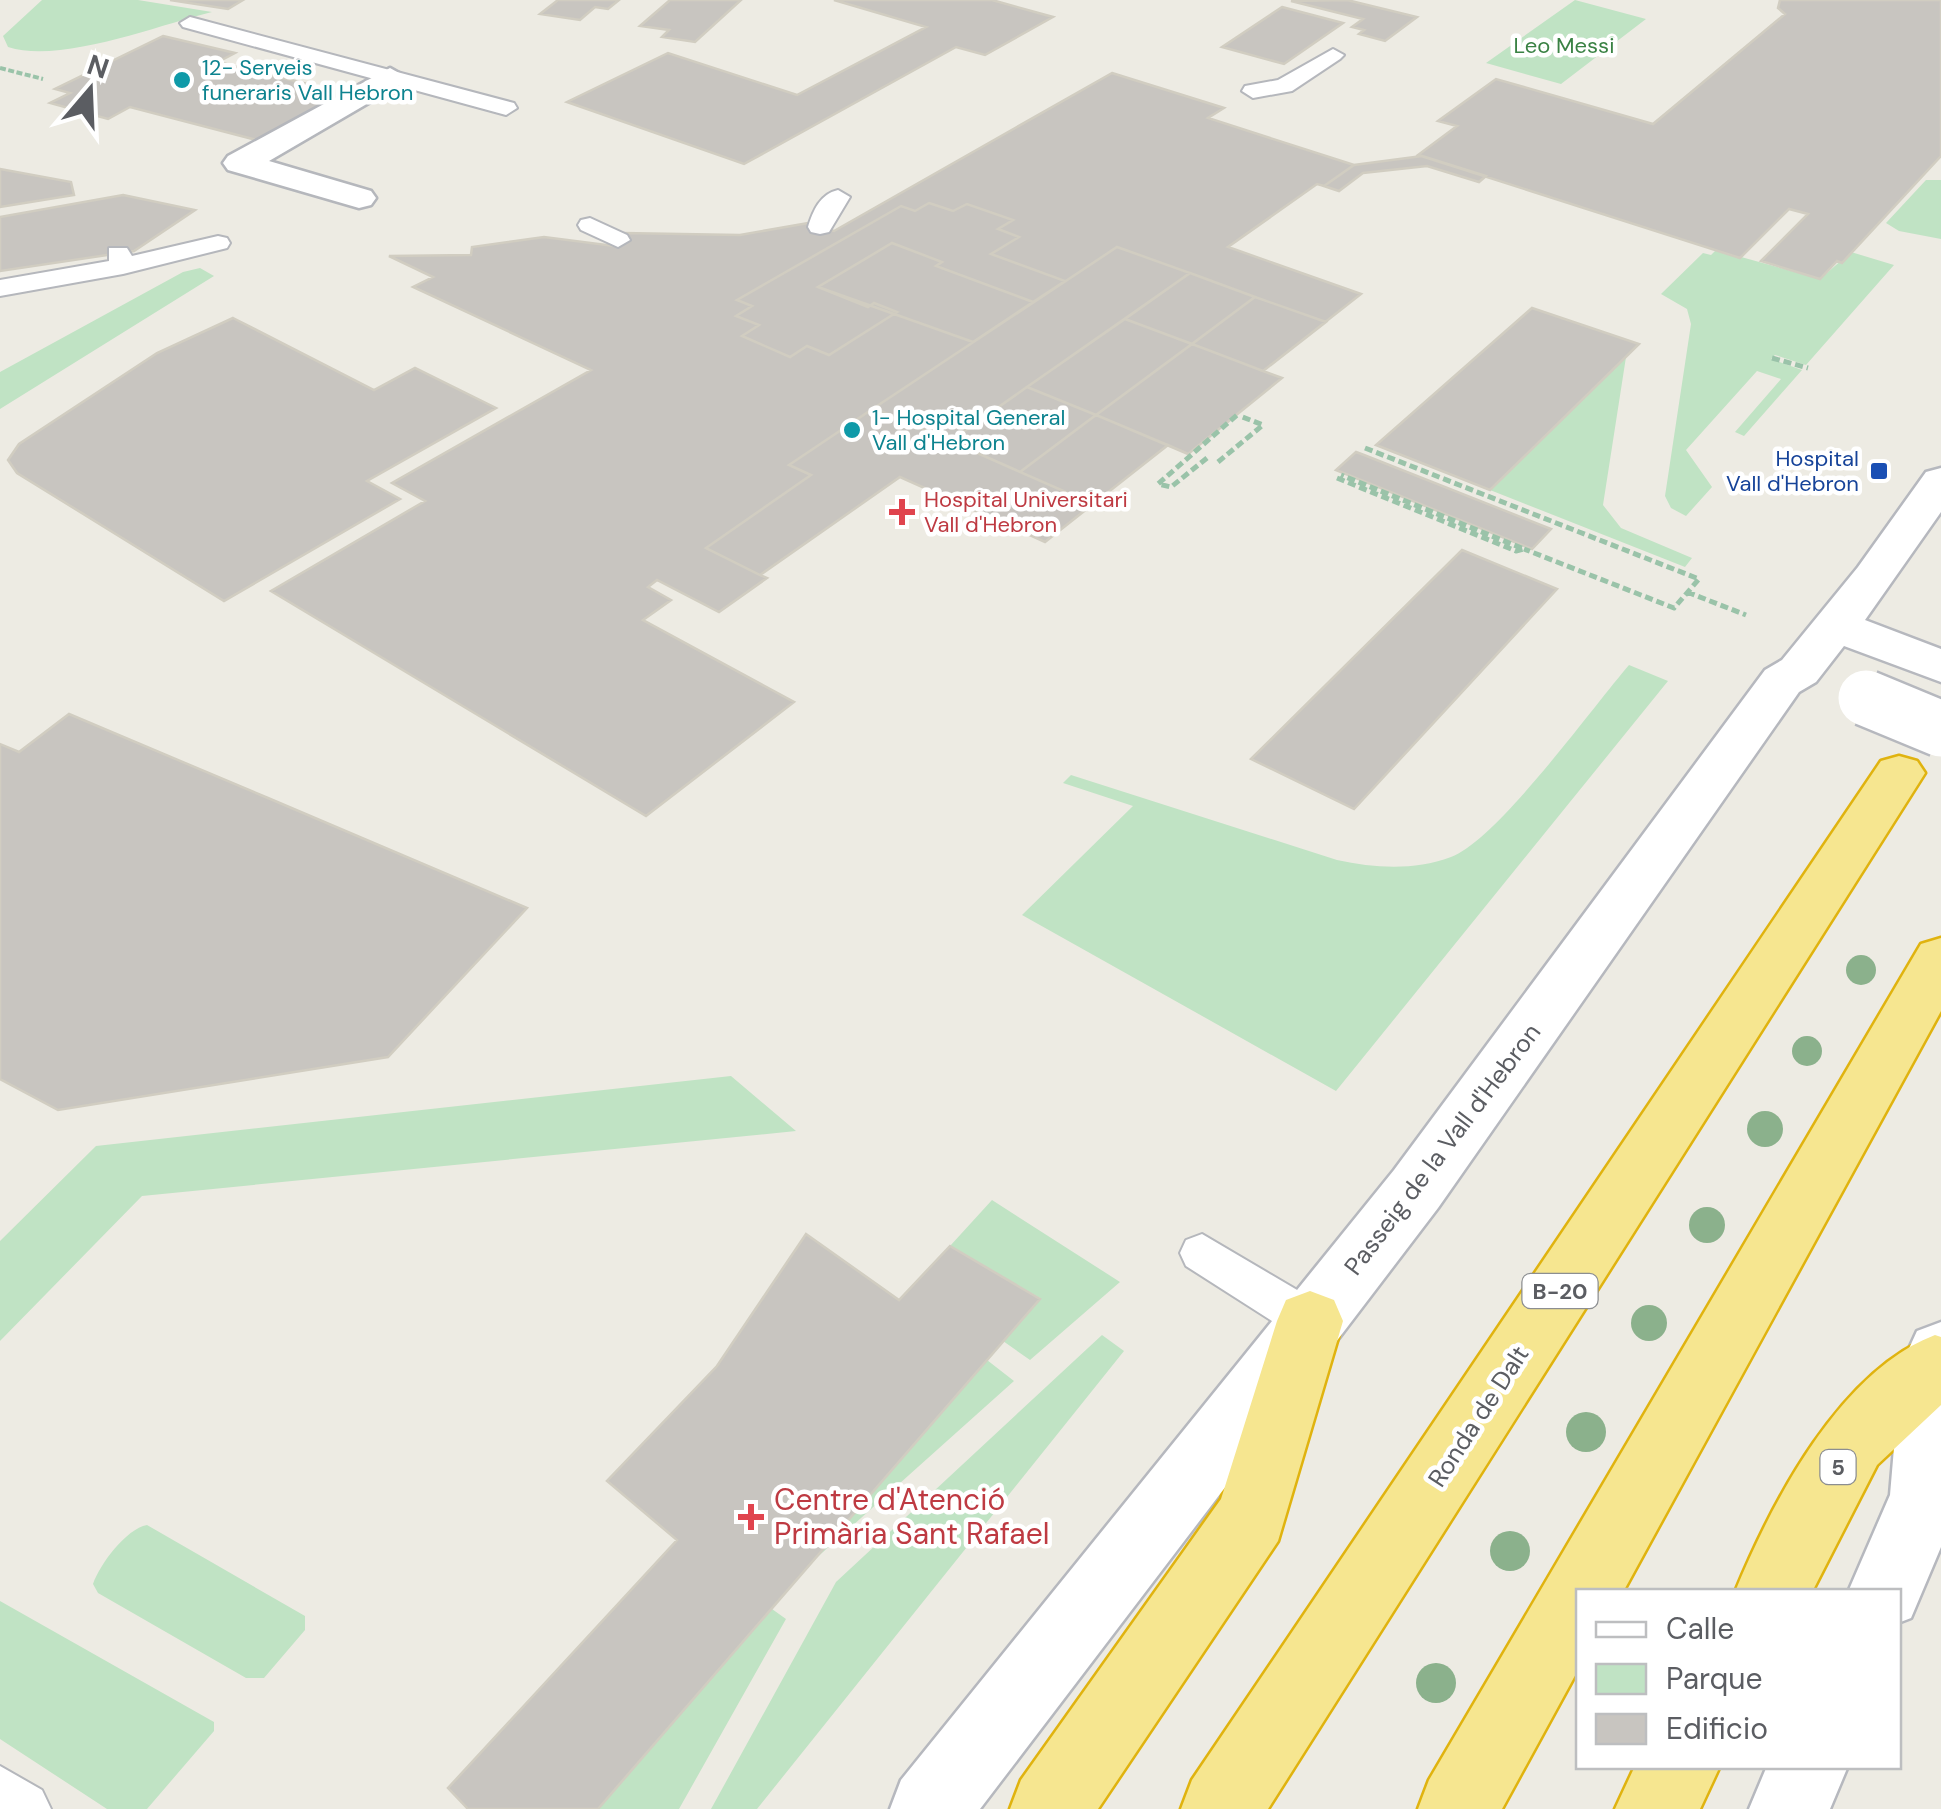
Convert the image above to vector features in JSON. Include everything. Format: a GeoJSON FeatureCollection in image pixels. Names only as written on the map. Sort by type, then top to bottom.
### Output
{"type":"FeatureCollection","features":[{"type":"Feature","properties":{"kind":"highway","name":"Ronda de Dalt"},"geometry":{"type":"LineString","coordinates":[[1221,1809],[1920,751]]}},
{"type":"Feature","properties":{"kind":"highway"},"geometry":{"type":"LineString","coordinates":[[1583,1589],[1941,959]]}},
{"type":"Feature","properties":{"kind":"highway"},"geometry":{"type":"LineString","coordinates":[[1050,1809],[1252,1516],[1310,1321]]}},
{"type":"Feature","properties":{"kind":"highway","name":"5"},"geometry":{"type":"LineString","coordinates":[[1774,1589],[1852,1442],[1938,1360]]}},
{"type":"Feature","properties":{"kind":"highway"},"geometry":{"type":"LineString","coordinates":[[1458,1809],[1576,1601]]}},
{"type":"Feature","properties":{"kind":"highway"},"geometry":{"type":"LineString","coordinates":[[1655,1809],[1678,1769]]}},
{"type":"Feature","properties":{"kind":"street"},"geometry":{"type":"LineString","coordinates":[[360,198],[240,162],[390,77]]}},
{"type":"Feature","properties":{"kind":"street","name":"Passeig de la Vall d'Hebron"},"geometry":{"type":"LineString","coordinates":[[930,1809],[1416,1190],[1782,681],[1817,648],[1941,481]]}},
{"type":"Feature","properties":{"kind":"street"},"geometry":{"type":"LineString","coordinates":[[1817,648],[1920,659]]}},
{"type":"Feature","properties":{"kind":"street"},"geometry":{"type":"LineString","coordinates":[[1817,648],[1920,751]]}},
{"type":"Feature","properties":{"kind":"street"},"geometry":{"type":"LineString","coordinates":[[1885,1589],[1926,1496],[1938,1360]]}},
{"type":"Feature","properties":{"kind":"street"},"geometry":{"type":"LineString","coordinates":[[1789,1809],[1807,1769]]}},
{"type":"Feature","properties":{"kind":"lane"},"geometry":{"type":"LineString","coordinates":[[190,23],[506,108]]}},
{"type":"Feature","properties":{"kind":"lane"},"geometry":{"type":"LineString","coordinates":[[1253,91],[1284,86],[1333,54]]}},
{"type":"Feature","properties":{"kind":"lane"},"geometry":{"type":"LineString","coordinates":[[820,227],[824,211],[838,197]]}},
{"type":"Feature","properties":{"kind":"lane"},"geometry":{"type":"LineString","coordinates":[[590,224],[618,240]]}},
{"type":"Feature","properties":{"kind":"lane"},"geometry":{"type":"LineString","coordinates":[[0,288],[218,242]]}},
{"type":"Feature","properties":{"kind":"lane"},"geometry":{"type":"LineString","coordinates":[[1202,1253],[1310,1321]]}},
{"type":"Feature","properties":{"kind":"lane"},"geometry":{"type":"LineString","coordinates":[[0,1793],[23,1809]]}},
{"type":"Feature","properties":{"kind":"path"},"geometry":{"type":"LineString","coordinates":[[0,68],[43,80]]}},
{"type":"Feature","properties":{"kind":"path"},"geometry":{"type":"LineString","coordinates":[[1772,358],[1808,368]]}},
{"type":"Feature","properties":{"kind":"path"},"geometry":{"type":"LineString","coordinates":[[1207,458],[1171,487],[1158,484],[1238,416],[1264,425],[1218,462]]}},
{"type":"Feature","properties":{"kind":"path"},"geometry":{"type":"LineString","coordinates":[[1339,477],[1516,551],[1524,549],[1674,608],[1698,579],[1365,448]]}},
{"type":"Feature","properties":{"kind":"path"},"geometry":{"type":"LineString","coordinates":[[1687,592],[1746,616]]}},
{"type":"Feature","properties":{"kind":"green space"},"geometry":{"type":"Polygon","coordinates":[[[42,0],[138,0],[212,12],[82,47],[30,51],[8,47],[3,36],[42,0]]]}},
{"type":"Feature","properties":{"kind":"green space","name":"Leo Messi"},"geometry":{"type":"Polygon","coordinates":[[[1575,0],[1646,19],[1561,84],[1486,63],[1575,0]]]}},
{"type":"Feature","properties":{"kind":"green space"},"geometry":{"type":"Polygon","coordinates":[[[1926,180],[1941,180],[1941,239],[1899,231],[1886,223],[1926,180]]]}},
{"type":"Feature","properties":{"kind":"green space"},"geometry":{"type":"Polygon","coordinates":[[[1716,250],[1820,279],[1851,252],[1894,265],[1806,365],[1775,355],[1771,359],[1802,370],[1744,436],[1735,432],[1781,379],[1757,371],[1686,450],[1712,487],[1686,516],[1671,508],[1665,496],[1691,324],[1687,309],[1661,294],[1703,253],[1711,255],[1716,250]]]}},
{"type":"Feature","properties":{"kind":"green space"},"geometry":{"type":"Polygon","coordinates":[[[200,268],[214,276],[0,409],[0,372],[183,272],[200,268]]]}},
{"type":"Feature","properties":{"kind":"green space"},"geometry":{"type":"Polygon","coordinates":[[[1626,357],[1603,505],[1621,528],[1692,558],[1685,567],[1490,490],[1626,357]]]}},
{"type":"Feature","properties":{"kind":"green space"},"geometry":{"type":"Polygon","coordinates":[[[1629,665],[1668,681],[1336,1091],[1022,915],[1133,806],[1063,783],[1071,775],[1337,860],[1380,866],[1422,864],[1451,857],[1493,826],[1629,665]]]}},
{"type":"Feature","properties":{"kind":"green space"},"geometry":{"type":"Polygon","coordinates":[[[731,1076],[796,1131],[142,1196],[0,1341],[0,1241],[96,1146],[731,1076]]]}},
{"type":"Feature","properties":{"kind":"green space"},"geometry":{"type":"Polygon","coordinates":[[[992,1200],[1120,1282],[1030,1360],[1003,1341],[1040,1298],[950,1246],[992,1200]]]}},
{"type":"Feature","properties":{"kind":"green space"},"geometry":{"type":"Polygon","coordinates":[[[1102,1335],[1124,1351],[757,1809],[711,1809],[836,1582],[1102,1335]]]}},
{"type":"Feature","properties":{"kind":"green space"},"geometry":{"type":"Polygon","coordinates":[[[987,1360],[1014,1381],[813,1561],[987,1360]]]}},
{"type":"Feature","properties":{"kind":"green space"},"geometry":{"type":"Polygon","coordinates":[[[147,1525],[305,1616],[305,1630],[264,1678],[246,1678],[98,1593],[93,1584],[101,1567],[123,1540],[147,1525]]]}},
{"type":"Feature","properties":{"kind":"green space"},"geometry":{"type":"Polygon","coordinates":[[[0,1601],[214,1722],[214,1731],[147,1809],[107,1809],[0,1739],[0,1601]]]}},
{"type":"Feature","properties":{"kind":"green space"},"geometry":{"type":"Polygon","coordinates":[[[772,1609],[786,1619],[679,1809],[598,1809],[772,1609]]]}},
{"type":"Feature","properties":{"kind":"building"},"geometry":{"type":"Polygon","coordinates":[[[170,0],[243,0],[228,9],[170,0]]]}},
{"type":"Feature","properties":{"kind":"building"},"geometry":{"type":"Polygon","coordinates":[[[558,0],[619,0],[608,9],[595,7],[580,20],[540,14],[558,0]]]}},
{"type":"Feature","properties":{"kind":"building"},"geometry":{"type":"Polygon","coordinates":[[[670,0],[741,0],[695,42],[662,37],[669,30],[640,26],[670,0]]]}},
{"type":"Feature","properties":{"kind":"building"},"geometry":{"type":"Polygon","coordinates":[[[670,0],[741,0],[695,42],[662,37],[669,30],[640,26],[670,0]]]}},
{"type":"Feature","properties":{"kind":"building"},"geometry":{"type":"Polygon","coordinates":[[[834,0],[992,0],[1053,17],[985,55],[956,47],[744,164],[567,102],[668,53],[797,95],[926,27],[834,0]]]}},
{"type":"Feature","properties":{"kind":"building"},"geometry":{"type":"Polygon","coordinates":[[[834,0],[992,0],[1053,17],[985,55],[956,47],[744,164],[567,102],[668,53],[797,95],[926,27],[834,0]]]}},
{"type":"Feature","properties":{"kind":"building"},"geometry":{"type":"Polygon","coordinates":[[[1347,0],[1417,17],[1385,41],[1359,34],[1364,30],[1352,27],[1363,19],[1291,1],[1347,0]]]}},
{"type":"Feature","properties":{"kind":"building"},"geometry":{"type":"Polygon","coordinates":[[[1780,0],[1941,0],[1941,156],[1842,263],[1837,261],[1820,279],[1761,261],[1808,214],[1789,209],[1740,258],[1418,155],[1457,126],[1438,121],[1496,79],[1653,124],[1785,14],[1778,8],[1780,0]]]}},
{"type":"Feature","properties":{"kind":"building"},"geometry":{"type":"Polygon","coordinates":[[[1780,0],[1941,0],[1941,156],[1842,263],[1837,261],[1820,279],[1761,261],[1808,214],[1789,209],[1740,258],[1418,155],[1457,126],[1438,121],[1496,79],[1653,124],[1785,14],[1778,8],[1780,0]]]}},
{"type":"Feature","properties":{"kind":"building"},"geometry":{"type":"Polygon","coordinates":[[[1282,7],[1343,23],[1284,64],[1222,47],[1282,7]]]}},
{"type":"Feature","properties":{"kind":"building","name":"12- Serveis funeraris Vall Hebron"},"geometry":{"type":"Polygon","coordinates":[[[163,36],[235,53],[218,62],[348,94],[264,142],[130,107],[108,119],[50,103],[70,93],[55,89],[163,36]]]}},
{"type":"Feature","properties":{"kind":"building","name":"1- Hospital General Vall d'Hebron"},"geometry":{"type":"Polygon","coordinates":[[[1112,73],[1224,108],[1208,118],[1354,165],[1324,186],[1317,184],[1228,247],[1361,294],[1263,371],[1282,378],[1188,454],[1168,445],[1045,542],[900,477],[760,575],[767,578],[719,612],[657,580],[648,587],[671,600],[643,620],[794,702],[646,816],[271,591],[425,501],[392,483],[591,370],[413,287],[433,277],[389,256],[471,255],[472,247],[544,237],[614,246],[623,233],[740,235],[808,223],[834,231],[1112,73]]]}},
{"type":"Feature","properties":{"kind":"building"},"geometry":{"type":"Polygon","coordinates":[[[1422,156],[1486,176],[1479,182],[1427,166],[1363,173],[1339,191],[1324,186],[1354,165],[1422,156]]]}},
{"type":"Feature","properties":{"kind":"building"},"geometry":{"type":"Polygon","coordinates":[[[0,169],[71,182],[74,195],[0,207],[0,169]]]}},
{"type":"Feature","properties":{"kind":"building"},"geometry":{"type":"Polygon","coordinates":[[[123,195],[195,210],[134,251],[0,271],[0,217],[123,195]]]}},
{"type":"Feature","properties":{"kind":"building"},"geometry":{"type":"Polygon","coordinates":[[[929,203],[953,211],[967,204],[1013,220],[998,229],[1019,237],[991,254],[1065,281],[1033,302],[936,266],[942,262],[892,243],[818,287],[868,307],[874,303],[897,312],[829,355],[807,346],[790,357],[742,336],[759,325],[736,316],[752,306],[737,300],[901,206],[915,211],[929,203]]]}},
{"type":"Feature","properties":{"kind":"building"},"geometry":{"type":"Polygon","coordinates":[[[892,243],[942,262],[936,266],[1033,302],[973,342],[818,287],[892,243]]]}},
{"type":"Feature","properties":{"kind":"building"},"geometry":{"type":"Polygon","coordinates":[[[1117,247],[1190,273],[950,441],[874,408],[1117,247]]]}},
{"type":"Feature","properties":{"kind":"building"},"geometry":{"type":"Polygon","coordinates":[[[1190,273],[1255,297],[1192,344],[1125,319],[1190,273]]]}},
{"type":"Feature","properties":{"kind":"building"},"geometry":{"type":"Polygon","coordinates":[[[1255,297],[1326,322],[1263,371],[1192,344],[1255,297]]]}},
{"type":"Feature","properties":{"kind":"building"},"geometry":{"type":"Polygon","coordinates":[[[1532,308],[1639,344],[1490,490],[1376,445],[1532,308]]]}},
{"type":"Feature","properties":{"kind":"building"},"geometry":{"type":"Polygon","coordinates":[[[233,318],[374,390],[415,368],[496,408],[367,481],[400,499],[224,601],[17,473],[8,460],[19,444],[157,353],[233,318]]]}},
{"type":"Feature","properties":{"kind":"building"},"geometry":{"type":"Polygon","coordinates":[[[1125,319],[1192,344],[1096,415],[1027,387],[1125,319]]]}},
{"type":"Feature","properties":{"kind":"building"},"geometry":{"type":"Polygon","coordinates":[[[1192,344],[1282,378],[1188,454],[1096,415],[1192,344]]]}},
{"type":"Feature","properties":{"kind":"building"},"geometry":{"type":"Polygon","coordinates":[[[1027,387],[1096,415],[1020,472],[950,441],[1027,387]]]}},
{"type":"Feature","properties":{"kind":"building"},"geometry":{"type":"Polygon","coordinates":[[[874,408],[1093,504],[1045,542],[900,477],[760,575],[706,548],[811,475],[789,465],[874,408]]]}},
{"type":"Feature","properties":{"kind":"building"},"geometry":{"type":"Polygon","coordinates":[[[1096,415],[1168,445],[1093,504],[1020,472],[1096,415]]]}},
{"type":"Feature","properties":{"kind":"building"},"geometry":{"type":"Polygon","coordinates":[[[1356,452],[1551,529],[1532,549],[1336,470],[1356,452]]]}},
{"type":"Feature","properties":{"kind":"building"},"geometry":{"type":"Polygon","coordinates":[[[1462,550],[1557,589],[1354,809],[1251,759],[1462,550]]]}},
{"type":"Feature","properties":{"kind":"building"},"geometry":{"type":"Polygon","coordinates":[[[69,714],[527,908],[388,1057],[58,1110],[0,1079],[0,744],[19,752],[69,714]]]}},
{"type":"Feature","properties":{"kind":"building","name":"Centre d'Atenció Primària Sant Rafael"},"geometry":{"type":"Polygon","coordinates":[[[806,1234],[899,1300],[950,1246],[1040,1299],[598,1809],[468,1809],[448,1788],[677,1540],[607,1481],[717,1366],[806,1234]]]}},
{"type":"Feature","properties":{"kind":"place","name":"12- Serveis funeraris Vall Hebron"},"geometry":{"type":"Point","coordinates":[182,80]}},
{"type":"Feature","properties":{"kind":"place","name":"1- Hospital General Vall d'Hebron"},"geometry":{"type":"Point","coordinates":[852,430]}},
{"type":"Feature","properties":{"kind":"place","name":"Hospital Vall d'Hebron"},"geometry":{"type":"Point","coordinates":[1879,471]}},
{"type":"Feature","properties":{"kind":"place","name":"Hospital Universitari Vall d'Hebron"},"geometry":{"type":"Point","coordinates":[902,512]}},
{"type":"Feature","properties":{"kind":"place","name":"Centre d'Atenció Primària Sant Rafael"},"geometry":{"type":"Point","coordinates":[751,1517]}}]}
